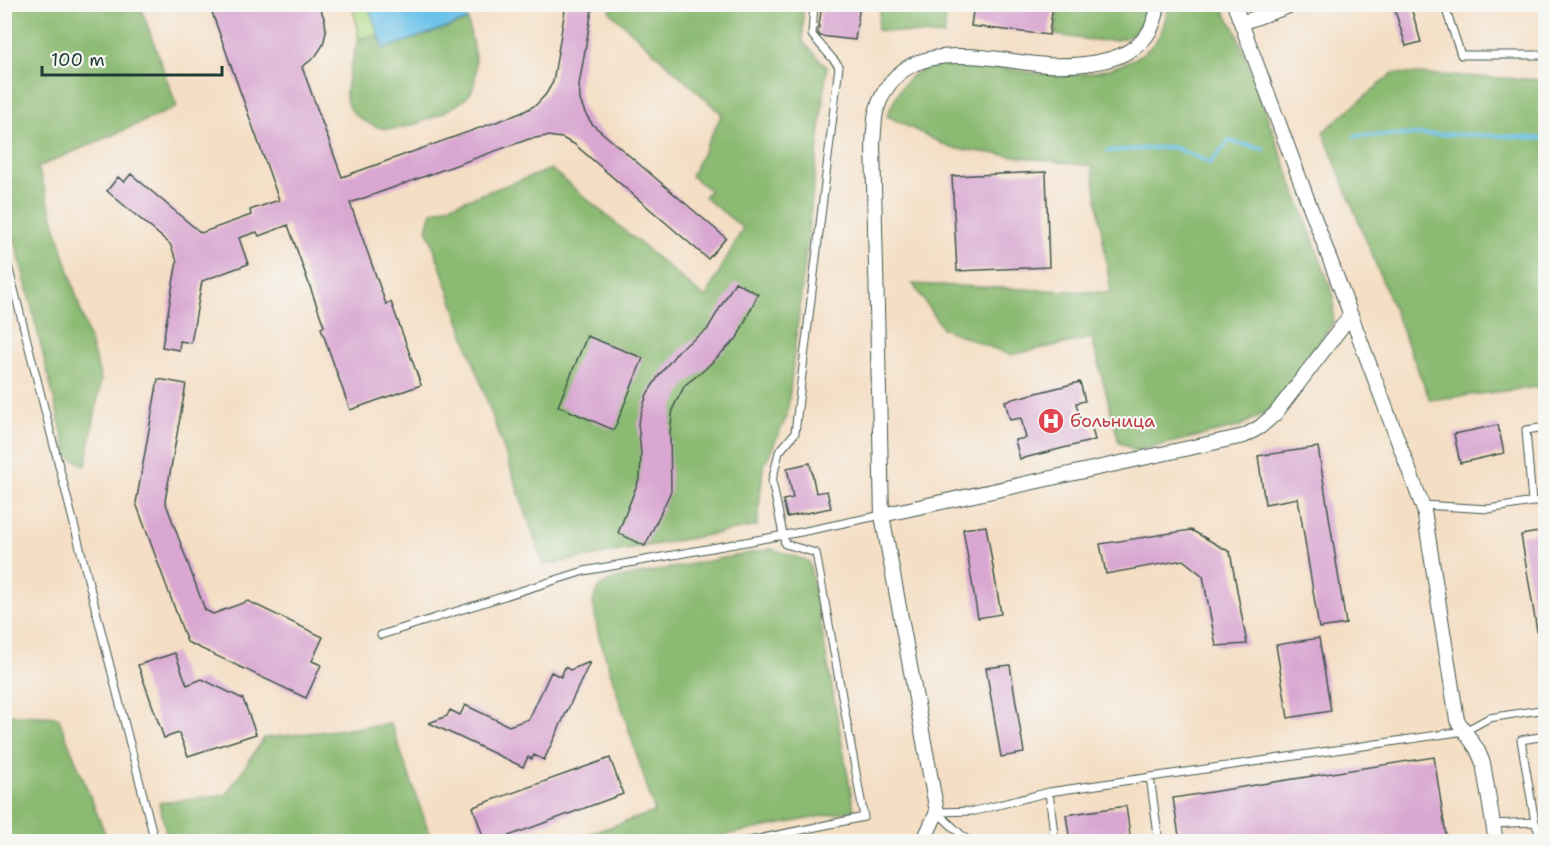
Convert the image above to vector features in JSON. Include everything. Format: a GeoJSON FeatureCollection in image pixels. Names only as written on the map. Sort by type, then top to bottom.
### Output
{"type":"FeatureCollection","features":[{"type":"Feature","properties":{"kind":"street"},"geometry":{"type":"LineString","coordinates":[[923,842],[937,812],[882,515],[873,144],[876,113],[886,88],[902,71],[922,60],[942,55],[1048,65],[1081,65],[1106,61],[1128,52],[1143,42],[1153,28],[1158,4]]}},
{"type":"Feature","properties":{"kind":"street"},"geometry":{"type":"LineString","coordinates":[[1234,4],[1422,505],[1457,720],[1477,749],[1482,763],[1496,842]]}},
{"type":"Feature","properties":{"kind":"street"},"geometry":{"type":"LineString","coordinates":[[1241,23],[1294,4]]}},
{"type":"Feature","properties":{"kind":"street"},"geometry":{"type":"LineString","coordinates":[[882,515],[1244,436],[1260,427],[1275,414],[1350,316]]}},
{"type":"Feature","properties":{"kind":"lane"},"geometry":{"type":"LineString","coordinates":[[744,842],[864,817],[816,553],[785,544],[772,481],[779,452],[795,433],[839,66],[812,34],[814,4]]}},
{"type":"Feature","properties":{"kind":"lane"},"geometry":{"type":"LineString","coordinates":[[1444,4],[1461,55],[1545,55]]}},
{"type":"Feature","properties":{"kind":"lane"},"geometry":{"type":"LineString","coordinates":[[4,250],[155,842]]}},
{"type":"Feature","properties":{"kind":"lane"},"geometry":{"type":"LineString","coordinates":[[1532,502],[1526,430],[1545,427]]}},
{"type":"Feature","properties":{"kind":"lane"},"geometry":{"type":"LineString","coordinates":[[1422,505],[1488,509],[1545,500]]}},
{"type":"Feature","properties":{"kind":"lane"},"geometry":{"type":"LineString","coordinates":[[381,635],[584,571],[882,515]]}},
{"type":"Feature","properties":{"kind":"lane"},"geometry":{"type":"LineString","coordinates":[[937,812],[975,811],[1049,792],[1465,731],[1489,718],[1545,709]]}},
{"type":"Feature","properties":{"kind":"lane"},"geometry":{"type":"LineString","coordinates":[[1542,842],[1535,822],[1521,741],[1545,736]]}},
{"type":"Feature","properties":{"kind":"lane"},"geometry":{"type":"LineString","coordinates":[[1150,777],[1159,842]]}},
{"type":"Feature","properties":{"kind":"lane"},"geometry":{"type":"LineString","coordinates":[[1049,792],[1055,842]]}},
{"type":"Feature","properties":{"kind":"lane"},"geometry":{"type":"LineString","coordinates":[[937,812],[969,842]]}},
{"type":"Feature","properties":{"kind":"lane"},"geometry":{"type":"LineString","coordinates":[[1493,824],[1535,822]]}},
{"type":"Feature","properties":{"kind":"green space"},"geometry":{"type":"Polygon","coordinates":[[[1058,4],[1149,5],[1144,21],[1137,31],[1126,38],[1099,40],[1055,35],[1058,4]]]}},
{"type":"Feature","properties":{"kind":"green space"},"geometry":{"type":"Polygon","coordinates":[[[4,5],[140,5],[177,107],[38,167],[101,379],[86,466],[68,456],[5,199],[4,5]]]}},
{"type":"Feature","properties":{"kind":"green space"},"geometry":{"type":"Polygon","coordinates":[[[352,5],[368,5],[379,35],[358,39],[358,28],[352,5]]]}},
{"type":"Feature","properties":{"kind":"green space"},"geometry":{"type":"Polygon","coordinates":[[[611,5],[803,5],[803,42],[827,67],[787,416],[763,468],[757,526],[544,565],[427,228],[432,212],[551,169],[705,298],[743,228],[704,197],[710,190],[691,176],[722,114],[610,12],[611,5]]]}},
{"type":"Feature","properties":{"kind":"green space"},"geometry":{"type":"Polygon","coordinates":[[[881,5],[947,5],[944,36],[877,30],[881,5]]]}},
{"type":"Feature","properties":{"kind":"green space"},"geometry":{"type":"Polygon","coordinates":[[[1168,5],[1220,5],[1235,29],[1334,297],[1333,323],[1270,410],[1238,427],[1135,451],[1119,442],[1092,338],[1010,355],[942,328],[913,284],[1111,293],[1092,166],[951,148],[887,116],[909,78],[927,67],[959,63],[977,64],[1054,75],[1086,73],[1116,67],[1143,53],[1156,41],[1164,25],[1168,5]]]}},
{"type":"Feature","properties":{"kind":"green space"},"geometry":{"type":"Polygon","coordinates":[[[468,20],[476,75],[471,92],[466,98],[435,116],[393,129],[386,129],[364,121],[352,111],[348,105],[346,93],[358,39],[379,35],[384,49],[468,20]]]}},
{"type":"Feature","properties":{"kind":"green space"},"geometry":{"type":"Polygon","coordinates":[[[1393,73],[1545,80],[1545,386],[1430,400],[1323,132],[1393,73]]]}},
{"type":"Feature","properties":{"kind":"green space"},"geometry":{"type":"Polygon","coordinates":[[[771,549],[809,561],[854,810],[694,841],[567,841],[655,812],[598,633],[593,601],[599,587],[614,579],[771,549]]]}},
{"type":"Feature","properties":{"kind":"green space"},"geometry":{"type":"Polygon","coordinates":[[[4,714],[58,717],[108,841],[5,841],[4,714]]]}},
{"type":"Feature","properties":{"kind":"green space"},"geometry":{"type":"Polygon","coordinates":[[[391,724],[432,841],[168,841],[159,803],[226,795],[264,738],[391,724]]]}},
{"type":"Feature","properties":{"kind":"water"},"geometry":{"type":"Polygon","coordinates":[[[368,5],[463,5],[468,20],[384,49],[368,5]]]}},
{"type":"Feature","properties":{"kind":"building"},"geometry":{"type":"Polygon","coordinates":[[[209,4],[319,4],[325,21],[326,32],[323,45],[315,57],[302,67],[342,177],[521,113],[536,105],[553,82],[566,4],[593,4],[579,85],[580,100],[585,113],[592,124],[726,238],[708,259],[574,144],[562,138],[547,136],[529,139],[350,203],[386,304],[391,302],[421,385],[350,410],[321,328],[324,326],[288,225],[259,236],[257,232],[239,238],[248,264],[202,281],[191,343],[180,341],[179,350],[162,347],[177,261],[170,244],[107,191],[118,177],[124,182],[131,174],[201,233],[251,215],[250,210],[279,200],[209,4]]]}},
{"type":"Feature","properties":{"kind":"building"},"geometry":{"type":"Polygon","coordinates":[[[822,4],[860,4],[855,40],[820,36],[818,33],[822,4]]]}},
{"type":"Feature","properties":{"kind":"building"},"geometry":{"type":"Polygon","coordinates":[[[974,4],[1053,4],[1049,35],[971,26],[974,4]]]}},
{"type":"Feature","properties":{"kind":"building"},"geometry":{"type":"Polygon","coordinates":[[[1393,4],[1410,4],[1421,42],[1406,46],[1393,4]]]}},
{"type":"Feature","properties":{"kind":"building"},"geometry":{"type":"Polygon","coordinates":[[[1046,172],[1049,267],[957,271],[952,176],[1046,172]]]}},
{"type":"Feature","properties":{"kind":"building"},"geometry":{"type":"Polygon","coordinates":[[[735,282],[758,294],[737,338],[685,385],[673,408],[670,433],[671,491],[645,546],[618,533],[640,477],[641,454],[638,423],[647,394],[680,349],[707,330],[735,282]]]}},
{"type":"Feature","properties":{"kind":"building"},"geometry":{"type":"Polygon","coordinates":[[[587,336],[643,358],[614,430],[558,406],[587,336]]]}},
{"type":"Feature","properties":{"kind":"building"},"geometry":{"type":"Polygon","coordinates":[[[158,379],[186,384],[165,501],[205,610],[213,614],[248,601],[323,637],[312,661],[321,665],[306,698],[187,642],[136,503],[158,379]]]}},
{"type":"Feature","properties":{"kind":"building","name":"больница"},"geometry":{"type":"Polygon","coordinates":[[[1080,382],[1085,401],[1076,403],[1081,423],[1090,421],[1095,440],[1020,459],[1015,440],[1026,438],[1021,418],[1010,420],[1005,401],[1080,382]]]}},
{"type":"Feature","properties":{"kind":"building"},"geometry":{"type":"Polygon","coordinates":[[[1498,425],[1504,453],[1460,463],[1454,434],[1498,425]]]}},
{"type":"Feature","properties":{"kind":"building"},"geometry":{"type":"Polygon","coordinates":[[[1318,447],[1346,624],[1319,628],[1298,498],[1265,504],[1258,456],[1318,447]]]}},
{"type":"Feature","properties":{"kind":"building"},"geometry":{"type":"Polygon","coordinates":[[[810,463],[816,493],[827,491],[831,508],[787,517],[783,500],[793,498],[787,468],[810,463]]]}},
{"type":"Feature","properties":{"kind":"building"},"geometry":{"type":"Polygon","coordinates":[[[986,526],[1001,614],[978,618],[963,529],[986,526]]]}},
{"type":"Feature","properties":{"kind":"building"},"geometry":{"type":"Polygon","coordinates":[[[1191,530],[1230,552],[1247,644],[1216,646],[1203,576],[1183,560],[1106,574],[1100,544],[1191,530]]]}},
{"type":"Feature","properties":{"kind":"building"},"geometry":{"type":"Polygon","coordinates":[[[1544,531],[1545,649],[1540,649],[1521,535],[1544,531]]]}},
{"type":"Feature","properties":{"kind":"building"},"geometry":{"type":"Polygon","coordinates":[[[1319,638],[1331,711],[1288,718],[1276,645],[1319,638]]]}},
{"type":"Feature","properties":{"kind":"building"},"geometry":{"type":"Polygon","coordinates":[[[175,653],[187,685],[202,679],[243,699],[256,734],[188,756],[179,733],[164,738],[138,665],[175,653]]]}},
{"type":"Feature","properties":{"kind":"building"},"geometry":{"type":"Polygon","coordinates":[[[590,662],[544,760],[534,755],[532,759],[528,757],[523,767],[429,723],[447,716],[450,710],[460,715],[465,705],[509,726],[529,719],[551,672],[561,677],[565,667],[570,670],[590,662]]]}},
{"type":"Feature","properties":{"kind":"building"},"geometry":{"type":"Polygon","coordinates":[[[1010,665],[1024,753],[1001,757],[986,668],[1010,665]]]}},
{"type":"Feature","properties":{"kind":"building"},"geometry":{"type":"Polygon","coordinates":[[[1434,757],[1447,842],[1180,842],[1173,798],[1434,757]]]}},
{"type":"Feature","properties":{"kind":"building"},"geometry":{"type":"Polygon","coordinates":[[[610,758],[623,794],[492,842],[485,842],[473,807],[610,758]]]}},
{"type":"Feature","properties":{"kind":"building"},"geometry":{"type":"Polygon","coordinates":[[[1126,806],[1131,842],[1070,842],[1066,815],[1126,806]]]}},
{"type":"Feature","properties":{"kind":"waterway"},"geometry":{"type":"LineString","coordinates":[[1355,136],[1451,134],[1546,139]]}},
{"type":"Feature","properties":{"kind":"waterway"},"geometry":{"type":"LineString","coordinates":[[1108,151],[1173,147],[1210,163],[1229,141],[1263,149]]}},
{"type":"Feature","properties":{"kind":"place","name":"больница"},"geometry":{"type":"Point","coordinates":[1051,421]}}]}
